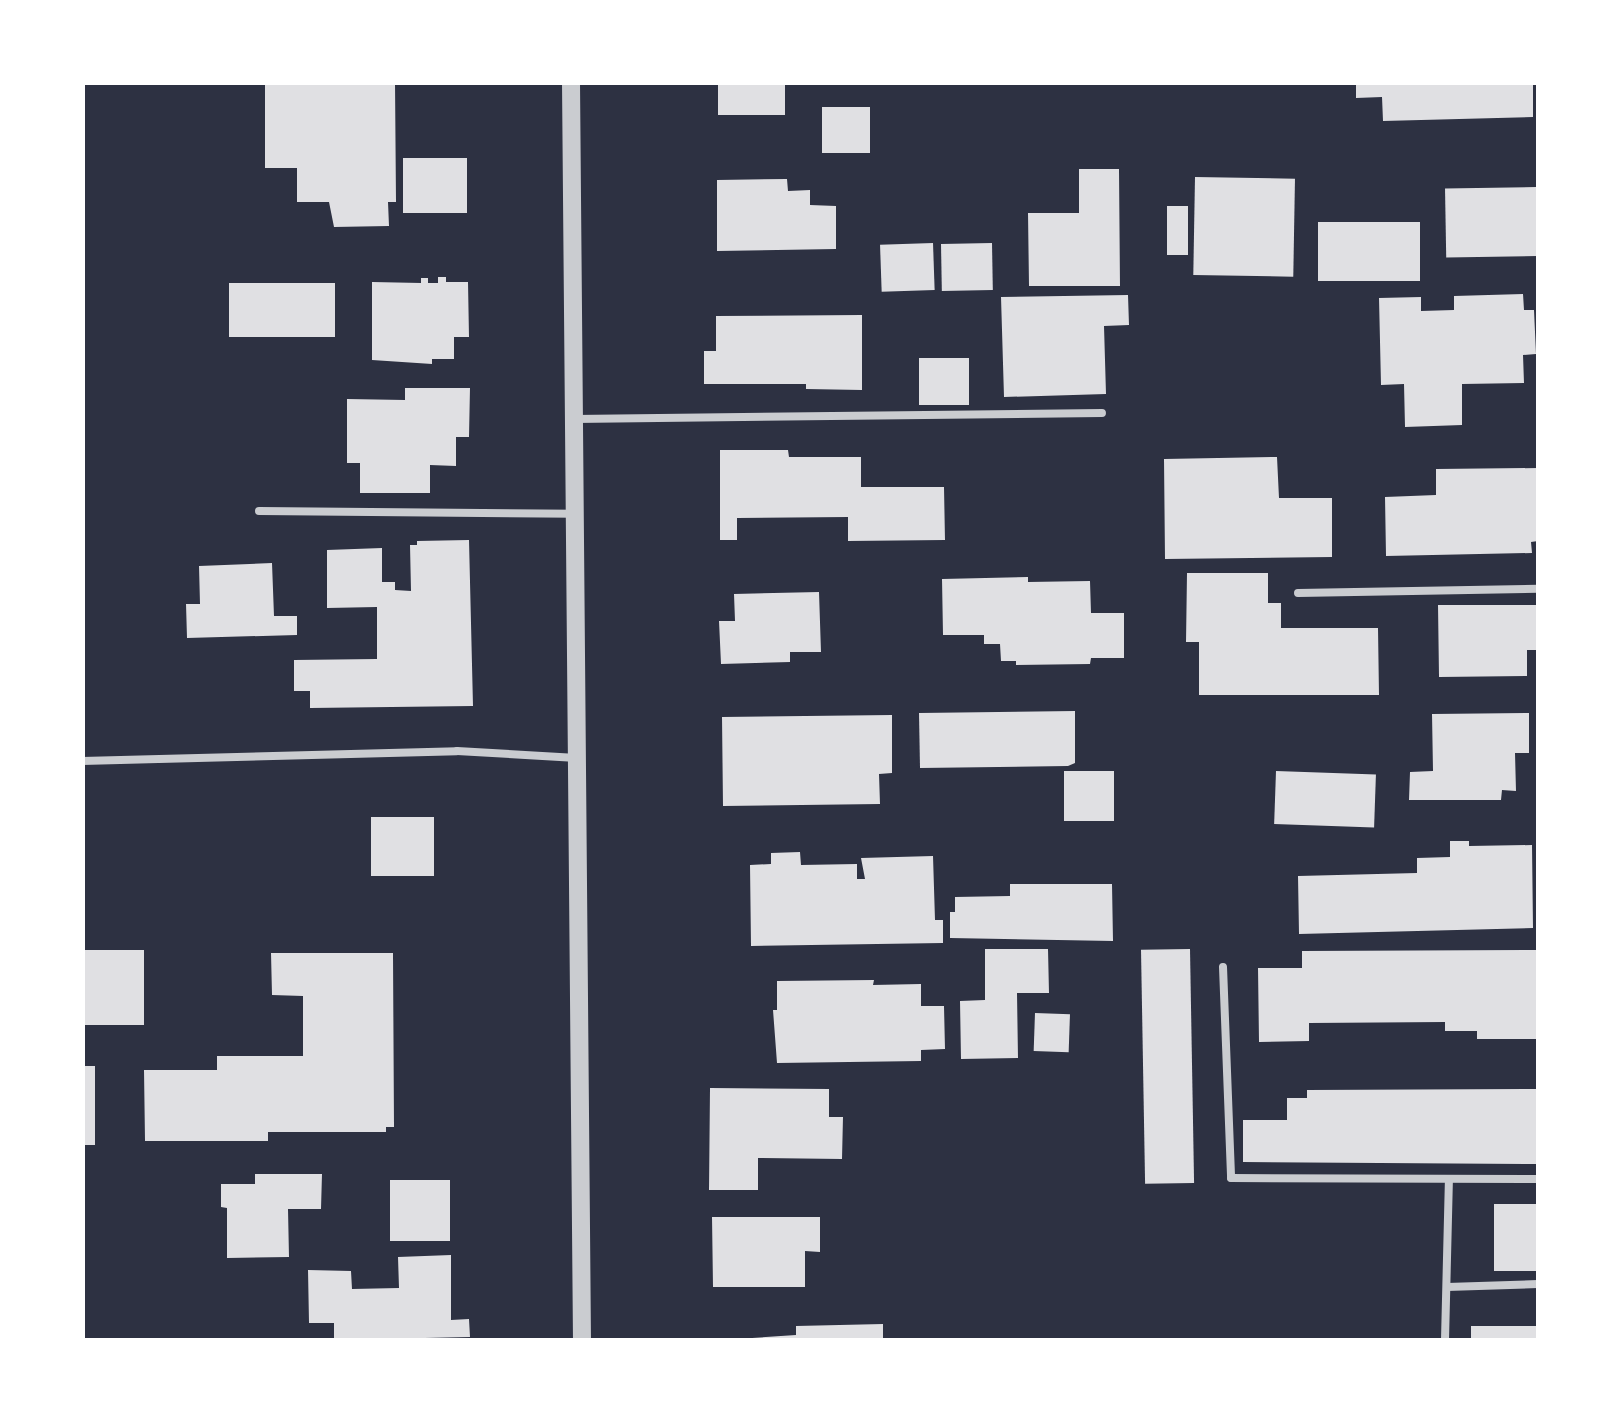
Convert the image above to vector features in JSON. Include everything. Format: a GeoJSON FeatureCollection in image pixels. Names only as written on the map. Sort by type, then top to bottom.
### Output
{"type":"FeatureCollection","features":[{"type":"Feature","properties":{"kind":"street"},"geometry":{"type":"LineString","coordinates":[[571,82],[582,1340]]}},
{"type":"Feature","properties":{"kind":"lane"},"geometry":{"type":"LineString","coordinates":[[574,419],[1102,412]]}},
{"type":"Feature","properties":{"kind":"lane"},"geometry":{"type":"LineString","coordinates":[[260,511],[575,514]]}},
{"type":"Feature","properties":{"kind":"lane"},"geometry":{"type":"LineString","coordinates":[[1298,593],[1538,589]]}},
{"type":"Feature","properties":{"kind":"lane"},"geometry":{"type":"LineString","coordinates":[[82,761],[457,751],[577,758]]}},
{"type":"Feature","properties":{"kind":"lane"},"geometry":{"type":"LineString","coordinates":[[1223,967],[1230,1178],[1538,1179]]}},
{"type":"Feature","properties":{"kind":"lane"},"geometry":{"type":"LineString","coordinates":[[1445,1340],[1449,1179]]}},
{"type":"Feature","properties":{"kind":"lane"},"geometry":{"type":"LineString","coordinates":[[1447,1287],[1538,1284]]}},
{"type":"Feature","properties":{"kind":"building"},"geometry":{"type":"Polygon","coordinates":[[[265,82],[395,82],[396,202],[388,202],[389,226],[334,227],[329,202],[297,202],[297,168],[265,168],[265,82]]]}},
{"type":"Feature","properties":{"kind":"building"},"geometry":{"type":"Polygon","coordinates":[[[718,82],[785,82],[785,115],[718,115],[718,82]]]}},
{"type":"Feature","properties":{"kind":"building"},"geometry":{"type":"Polygon","coordinates":[[[1356,82],[1533,82],[1533,117],[1383,121],[1382,97],[1356,98],[1356,82]]]}},
{"type":"Feature","properties":{"kind":"building"},"geometry":{"type":"Polygon","coordinates":[[[822,107],[870,107],[870,153],[822,153],[822,107]]]}},
{"type":"Feature","properties":{"kind":"building"},"geometry":{"type":"Polygon","coordinates":[[[403,158],[467,158],[467,213],[403,213],[403,158]]]}},
{"type":"Feature","properties":{"kind":"building"},"geometry":{"type":"Polygon","coordinates":[[[1079,169],[1119,169],[1120,286],[1029,286],[1028,213],[1079,213],[1079,169]]]}},
{"type":"Feature","properties":{"kind":"building"},"geometry":{"type":"Polygon","coordinates":[[[1195,177],[1295,179],[1293,277],[1193,275],[1195,177]]]}},
{"type":"Feature","properties":{"kind":"building"},"geometry":{"type":"Polygon","coordinates":[[[787,179],[788,191],[810,190],[810,205],[836,206],[836,249],[717,251],[717,180],[787,179]]]}},
{"type":"Feature","properties":{"kind":"building"},"geometry":{"type":"Polygon","coordinates":[[[1536,187],[1537,256],[1446,258],[1445,189],[1536,187]]]}},
{"type":"Feature","properties":{"kind":"building"},"geometry":{"type":"Polygon","coordinates":[[[1167,206],[1188,206],[1188,255],[1167,255],[1167,206]]]}},
{"type":"Feature","properties":{"kind":"building"},"geometry":{"type":"Polygon","coordinates":[[[1318,222],[1420,222],[1420,281],[1318,281],[1318,222]]]}},
{"type":"Feature","properties":{"kind":"building"},"geometry":{"type":"Polygon","coordinates":[[[933,243],[935,290],[882,292],[880,245],[933,243]]]}},
{"type":"Feature","properties":{"kind":"building"},"geometry":{"type":"Polygon","coordinates":[[[992,243],[993,290],[942,291],[941,244],[992,243]]]}},
{"type":"Feature","properties":{"kind":"building"},"geometry":{"type":"Polygon","coordinates":[[[438,277],[446,277],[446,282],[468,282],[469,337],[454,337],[454,359],[432,359],[432,364],[372,360],[372,282],[421,283],[421,278],[428,278],[428,283],[438,283],[438,277]]]}},
{"type":"Feature","properties":{"kind":"building"},"geometry":{"type":"Polygon","coordinates":[[[229,283],[335,283],[335,337],[229,337],[229,283]]]}},
{"type":"Feature","properties":{"kind":"building"},"geometry":{"type":"Polygon","coordinates":[[[1523,294],[1524,310],[1534,310],[1536,354],[1523,355],[1524,383],[1462,384],[1462,425],[1405,427],[1404,384],[1381,385],[1379,298],[1421,297],[1421,311],[1454,310],[1454,296],[1523,294]]]}},
{"type":"Feature","properties":{"kind":"building"},"geometry":{"type":"Polygon","coordinates":[[[1128,295],[1129,325],[1104,326],[1106,394],[1004,397],[1001,297],[1128,295]]]}},
{"type":"Feature","properties":{"kind":"building"},"geometry":{"type":"Polygon","coordinates":[[[862,315],[862,390],[806,389],[806,384],[704,384],[704,351],[716,351],[716,316],[862,315]]]}},
{"type":"Feature","properties":{"kind":"building"},"geometry":{"type":"Polygon","coordinates":[[[919,358],[969,358],[969,405],[919,405],[919,358]]]}},
{"type":"Feature","properties":{"kind":"building"},"geometry":{"type":"Polygon","coordinates":[[[405,388],[470,388],[469,437],[456,437],[456,466],[430,465],[430,493],[360,493],[360,463],[347,463],[347,399],[405,400],[405,388]]]}},
{"type":"Feature","properties":{"kind":"building"},"geometry":{"type":"Polygon","coordinates":[[[720,450],[788,450],[789,457],[861,457],[861,487],[944,487],[945,540],[848,541],[848,517],[737,518],[737,540],[720,540],[720,450]]]}},
{"type":"Feature","properties":{"kind":"building"},"geometry":{"type":"Polygon","coordinates":[[[1277,457],[1279,498],[1332,498],[1332,557],[1165,559],[1164,459],[1277,457]]]}},
{"type":"Feature","properties":{"kind":"building"},"geometry":{"type":"Polygon","coordinates":[[[1538,468],[1538,541],[1531,542],[1532,553],[1386,556],[1385,497],[1436,495],[1436,469],[1538,468]]]}},
{"type":"Feature","properties":{"kind":"building"},"geometry":{"type":"Polygon","coordinates":[[[469,540],[473,706],[310,708],[310,691],[294,691],[294,660],[377,659],[377,607],[327,608],[327,550],[382,548],[382,582],[395,582],[395,590],[411,591],[410,545],[417,545],[417,541],[469,540]]]}},
{"type":"Feature","properties":{"kind":"building"},"geometry":{"type":"Polygon","coordinates":[[[272,563],[274,616],[297,616],[297,635],[187,638],[186,604],[200,604],[199,566],[272,563]]]}},
{"type":"Feature","properties":{"kind":"building"},"geometry":{"type":"Polygon","coordinates":[[[1187,573],[1268,573],[1268,603],[1281,603],[1281,628],[1378,628],[1379,695],[1199,695],[1199,642],[1186,642],[1187,573]]]}},
{"type":"Feature","properties":{"kind":"building"},"geometry":{"type":"Polygon","coordinates":[[[1028,577],[1028,582],[1090,581],[1091,613],[1124,613],[1124,658],[1091,658],[1090,664],[1016,665],[1016,661],[1001,661],[1000,644],[984,644],[984,635],[943,635],[942,579],[1028,577]]]}},
{"type":"Feature","properties":{"kind":"building"},"geometry":{"type":"Polygon","coordinates":[[[819,592],[821,652],[790,652],[790,662],[721,664],[719,621],[735,621],[734,594],[819,592]]]}},
{"type":"Feature","properties":{"kind":"building"},"geometry":{"type":"Polygon","coordinates":[[[1438,605],[1538,605],[1538,650],[1527,650],[1527,676],[1439,677],[1438,605]]]}},
{"type":"Feature","properties":{"kind":"building"},"geometry":{"type":"Polygon","coordinates":[[[1075,711],[1075,763],[1068,766],[920,768],[919,713],[1075,711]]]}},
{"type":"Feature","properties":{"kind":"building"},"geometry":{"type":"Polygon","coordinates":[[[1529,713],[1529,753],[1515,753],[1516,791],[1502,790],[1501,800],[1409,800],[1410,772],[1433,771],[1432,714],[1529,713]]]}},
{"type":"Feature","properties":{"kind":"building"},"geometry":{"type":"Polygon","coordinates":[[[892,715],[892,773],[879,774],[880,804],[723,806],[722,717],[892,715]]]}},
{"type":"Feature","properties":{"kind":"building"},"geometry":{"type":"Polygon","coordinates":[[[1064,771],[1114,771],[1114,821],[1064,821],[1064,771]]]}},
{"type":"Feature","properties":{"kind":"building"},"geometry":{"type":"Polygon","coordinates":[[[1276,771],[1376,774],[1374,827],[1274,824],[1276,771]]]}},
{"type":"Feature","properties":{"kind":"building"},"geometry":{"type":"Polygon","coordinates":[[[371,817],[434,817],[434,876],[371,876],[371,817]]]}},
{"type":"Feature","properties":{"kind":"building"},"geometry":{"type":"Polygon","coordinates":[[[1450,841],[1469,841],[1469,846],[1532,845],[1533,928],[1299,934],[1298,876],[1417,873],[1417,858],[1450,857],[1450,841]]]}},
{"type":"Feature","properties":{"kind":"building"},"geometry":{"type":"Polygon","coordinates":[[[800,852],[801,865],[857,864],[857,879],[865,879],[861,858],[933,856],[935,920],[943,920],[943,943],[751,946],[750,865],[771,864],[771,853],[800,852]]]}},
{"type":"Feature","properties":{"kind":"building"},"geometry":{"type":"Polygon","coordinates":[[[1010,884],[1112,884],[1113,941],[950,938],[950,912],[955,912],[955,897],[1010,896],[1010,884]]]}},
{"type":"Feature","properties":{"kind":"building"},"geometry":{"type":"Polygon","coordinates":[[[985,949],[1048,949],[1049,993],[1017,993],[1018,1058],[961,1059],[960,1001],[985,1000],[985,949]]]}},
{"type":"Feature","properties":{"kind":"building"},"geometry":{"type":"Polygon","coordinates":[[[1190,949],[1194,1183],[1145,1184],[1141,950],[1190,949]]]}},
{"type":"Feature","properties":{"kind":"building"},"geometry":{"type":"Polygon","coordinates":[[[82,950],[144,950],[144,1025],[82,1025],[82,950]]]}},
{"type":"Feature","properties":{"kind":"building"},"geometry":{"type":"Polygon","coordinates":[[[1538,950],[1538,1039],[1477,1039],[1477,1031],[1445,1031],[1445,1022],[1309,1023],[1309,1041],[1259,1042],[1258,968],[1302,968],[1302,951],[1538,950]]]}},
{"type":"Feature","properties":{"kind":"building"},"geometry":{"type":"Polygon","coordinates":[[[271,953],[393,953],[394,1127],[386,1127],[386,1132],[268,1132],[268,1141],[145,1141],[144,1070],[217,1070],[217,1056],[303,1056],[303,996],[272,995],[271,953]]]}},
{"type":"Feature","properties":{"kind":"building"},"geometry":{"type":"Polygon","coordinates":[[[874,980],[873,985],[921,984],[921,1006],[944,1006],[945,1049],[921,1050],[921,1061],[777,1063],[773,1010],[777,1010],[777,981],[874,980]]]}},
{"type":"Feature","properties":{"kind":"building"},"geometry":{"type":"Polygon","coordinates":[[[1035,1013],[1070,1014],[1069,1052],[1034,1051],[1035,1013]]]}},
{"type":"Feature","properties":{"kind":"building"},"geometry":{"type":"Polygon","coordinates":[[[82,1066],[95,1066],[95,1145],[82,1145],[82,1066]]]}},
{"type":"Feature","properties":{"kind":"building"},"geometry":{"type":"Polygon","coordinates":[[[710,1088],[829,1089],[829,1117],[843,1117],[842,1159],[758,1158],[758,1190],[709,1190],[710,1088]]]}},
{"type":"Feature","properties":{"kind":"building"},"geometry":{"type":"Polygon","coordinates":[[[1538,1089],[1538,1164],[1243,1162],[1243,1120],[1287,1120],[1287,1098],[1307,1098],[1307,1090],[1538,1089]]]}},
{"type":"Feature","properties":{"kind":"building"},"geometry":{"type":"Polygon","coordinates":[[[255,1174],[322,1174],[321,1209],[288,1209],[289,1257],[227,1258],[227,1208],[221,1207],[221,1184],[255,1184],[255,1174]]]}},
{"type":"Feature","properties":{"kind":"building"},"geometry":{"type":"Polygon","coordinates":[[[390,1180],[450,1180],[450,1241],[390,1241],[390,1180]]]}},
{"type":"Feature","properties":{"kind":"building"},"geometry":{"type":"Polygon","coordinates":[[[1494,1204],[1538,1204],[1538,1271],[1494,1271],[1494,1204]]]}},
{"type":"Feature","properties":{"kind":"building"},"geometry":{"type":"Polygon","coordinates":[[[712,1217],[820,1217],[820,1252],[805,1251],[805,1287],[713,1287],[712,1217]]]}},
{"type":"Feature","properties":{"kind":"building"},"geometry":{"type":"Polygon","coordinates":[[[451,1255],[451,1320],[469,1319],[470,1337],[334,1340],[334,1323],[309,1323],[308,1270],[351,1271],[352,1289],[399,1288],[398,1257],[451,1255]]]}},
{"type":"Feature","properties":{"kind":"building"},"geometry":{"type":"Polygon","coordinates":[[[883,1324],[883,1340],[721,1340],[796,1335],[796,1326],[883,1324]]]}},
{"type":"Feature","properties":{"kind":"building"},"geometry":{"type":"Polygon","coordinates":[[[1471,1326],[1538,1326],[1538,1340],[1471,1340],[1471,1326]]]}}]}
